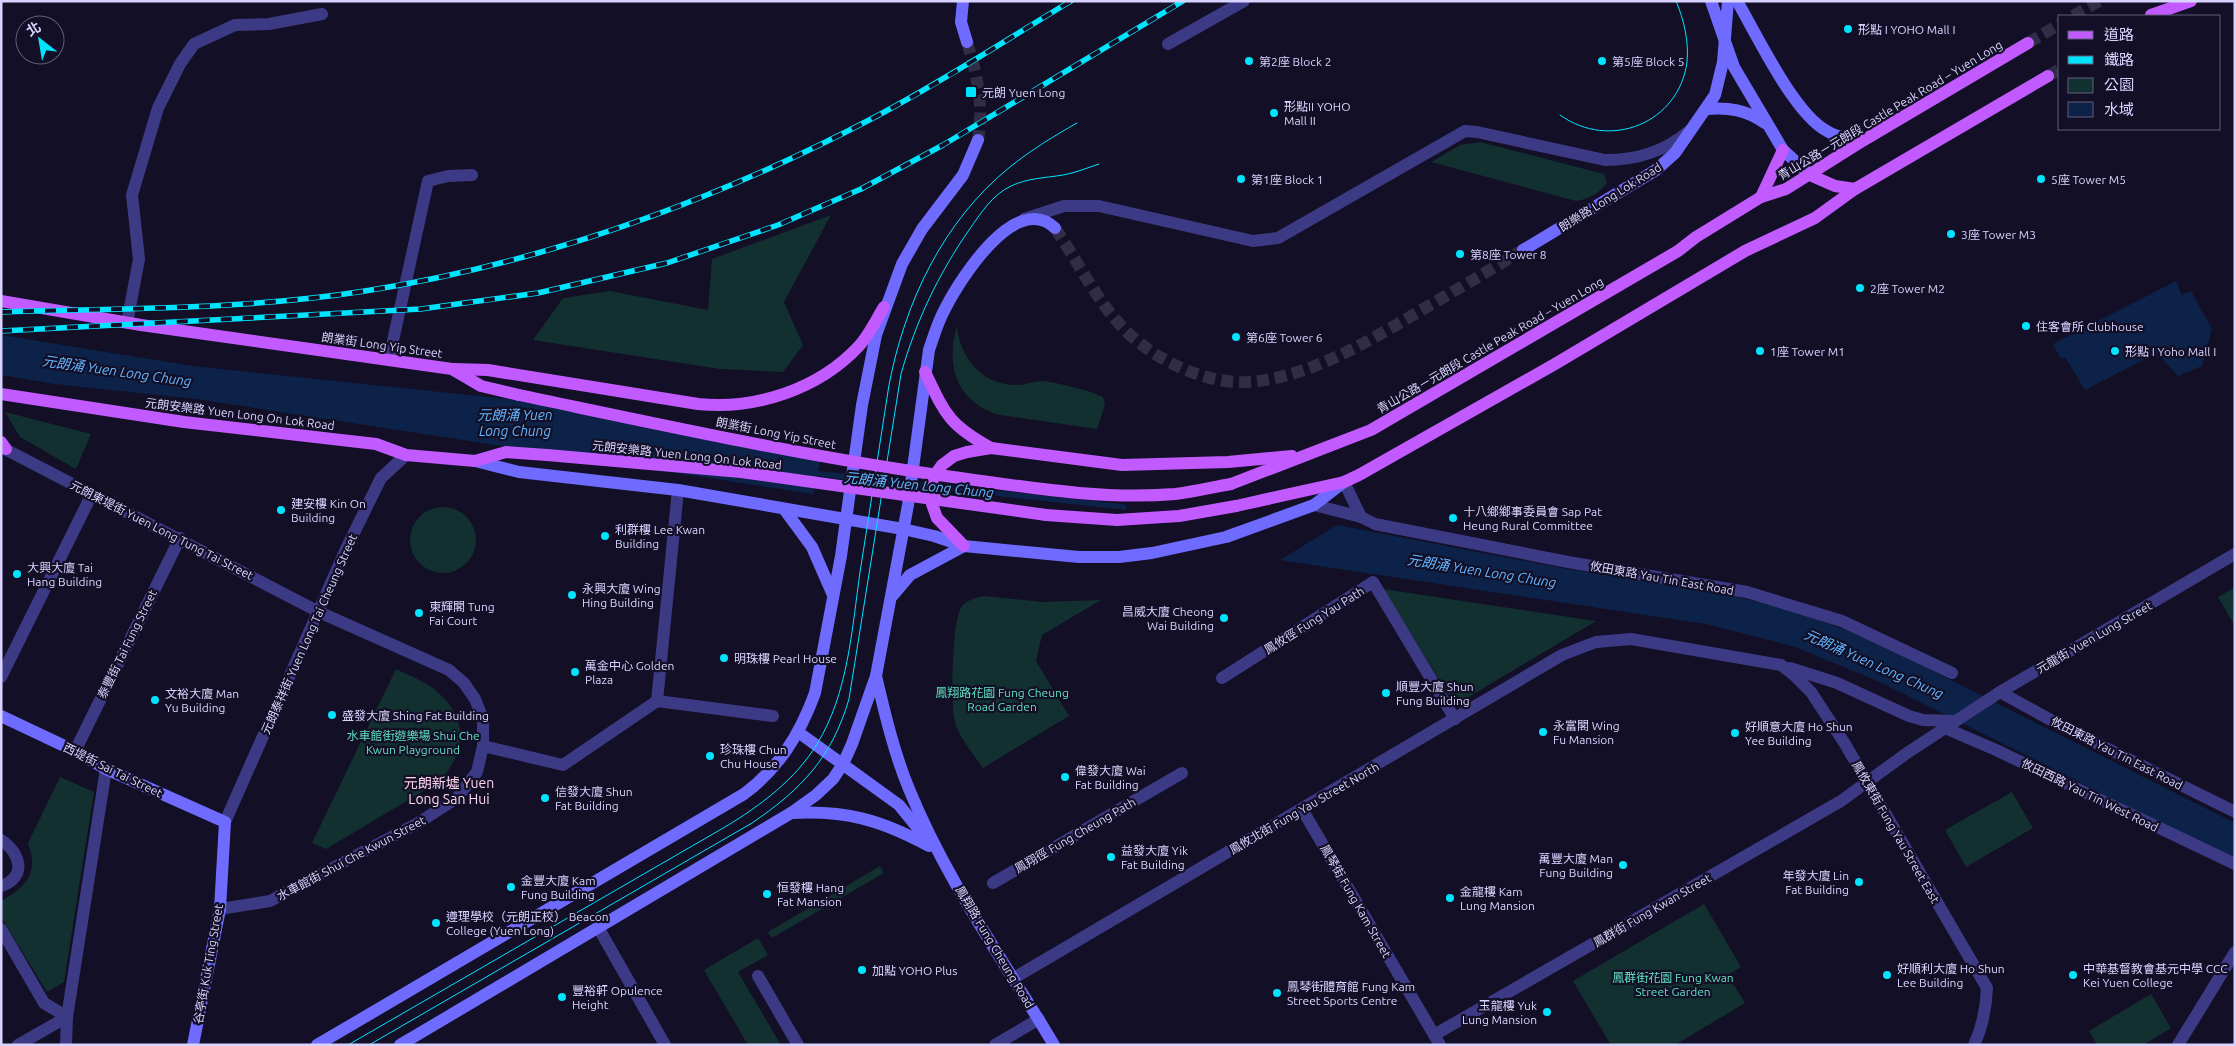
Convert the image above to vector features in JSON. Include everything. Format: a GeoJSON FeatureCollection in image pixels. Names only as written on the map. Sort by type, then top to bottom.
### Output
{"type":"FeatureCollection","features":[{"type":"Feature","properties":{"kind":"main road"},"geometry":{"type":"LineString","coordinates":[[963,1],[961,22],[967,42]]}},
{"type":"Feature","properties":{"kind":"main road"},"geometry":{"type":"LineString","coordinates":[[1711,1],[1725,46],[1734,67],[1783,150],[1810,175],[1828,184],[1855,190]]}},
{"type":"Feature","properties":{"kind":"main road","name":"朗樂路 Long Lok Road"},"geometry":{"type":"LineString","coordinates":[[1523,250],[1656,170],[1675,153],[1706,109],[1720,80],[1725,46],[1728,1]]}},
{"type":"Feature","properties":{"kind":"main road"},"geometry":{"type":"LineString","coordinates":[[1738,1],[1806,114],[1828,132],[1843,138],[1864,140]]}},
{"type":"Feature","properties":{"kind":"main road"},"geometry":{"type":"LineString","coordinates":[[2151,15],[2170,1]]}},
{"type":"Feature","properties":{"kind":"main road"},"geometry":{"type":"LineString","coordinates":[[2153,15],[2192,1]]}},
{"type":"Feature","properties":{"kind":"main road","name":"青山公路－元朗段 Castle Peak Road – Yuen Long"},"geometry":{"type":"LineString","coordinates":[[900,470],[1046,490],[1117,495],[1176,494],[1231,484],[1356,436],[1392,418],[1678,251],[1696,237],[1761,197],[1786,190],[1864,140],[2028,43]]}},
{"type":"Feature","properties":{"kind":"main road"},"geometry":{"type":"LineString","coordinates":[[846,519],[934,536],[964,546],[1079,556],[1119,557],[1152,553],[1226,537],[1314,505],[1344,482],[1555,364],[1745,251],[1815,218],[1855,190],[2048,76]]}},
{"type":"Feature","properties":{"kind":"main road"},"geometry":{"type":"LineString","coordinates":[[1706,109],[1738,110],[1767,124]]}},
{"type":"Feature","properties":{"kind":"main road"},"geometry":{"type":"LineString","coordinates":[[318,1045],[744,794],[769,774],[798,732],[815,693],[846,519],[870,356],[884,307],[911,246],[963,174],[978,140]]}},
{"type":"Feature","properties":{"kind":"main road"},"geometry":{"type":"LineString","coordinates":[[1761,197],[1783,150]]}},
{"type":"Feature","properties":{"kind":"main road"},"geometry":{"type":"LineString","coordinates":[[400,1045],[791,813],[816,796],[832,779],[843,764],[852,744],[876,676],[908,505],[925,372],[936,328],[946,307],[972,265],[1011,226],[1024,219],[1042,219],[1055,228]]}},
{"type":"Feature","properties":{"kind":"main road","name":"朗業街 Long Yip Street"},"geometry":{"type":"LineString","coordinates":[[1,301],[127,322],[452,369],[482,386],[744,442],[900,470]]}},
{"type":"Feature","properties":{"kind":"main road"},"geometry":{"type":"LineString","coordinates":[[452,369],[488,370],[707,405],[754,403],[790,391],[823,374],[839,363],[860,344],[884,307]]}},
{"type":"Feature","properties":{"kind":"main road"},"geometry":{"type":"LineString","coordinates":[[925,372],[948,418],[973,438],[991,448]]}},
{"type":"Feature","properties":{"kind":"main road","name":"元朗安樂路 Yuen Long On Lok Road"},"geometry":{"type":"LineString","coordinates":[[1,394],[184,422],[376,444],[406,455],[474,461],[519,472],[678,490],[846,519]]}},
{"type":"Feature","properties":{"kind":"main road"},"geometry":{"type":"LineString","coordinates":[[964,546],[938,518],[932,504],[930,490],[934,476],[942,465],[954,456],[967,452],[991,448],[1122,465],[1228,462],[1312,453]]}},
{"type":"Feature","properties":{"kind":"main road","name":"元朗安樂路 Yuen Long On Lok Road"},"geometry":{"type":"LineString","coordinates":[[474,461],[506,452],[741,472],[1046,515],[1117,520],[1179,516],[1236,506],[1344,482]]}},
{"type":"Feature","properties":{"kind":"main road"},"geometry":{"type":"LineString","coordinates":[[784,509],[803,532],[812,547],[833,595]]}},
{"type":"Feature","properties":{"kind":"main road"},"geometry":{"type":"LineString","coordinates":[[891,597],[910,575],[926,564],[964,546]]}},
{"type":"Feature","properties":{"kind":"main road","name":"鳳翔路 Fung Cheung Road"},"geometry":{"type":"LineString","coordinates":[[876,676],[894,745],[908,788],[937,850],[1054,1045]]}},
{"type":"Feature","properties":{"kind":"main road","name":"西堤街 Sai Tai Street"},"geometry":{"type":"LineString","coordinates":[[1,716],[75,751],[106,769],[224,822]]}},
{"type":"Feature","properties":{"kind":"main road","name":"鳳翔路 Fung Cheung Road"},"geometry":{"type":"LineString","coordinates":[[798,732],[899,805],[937,850]]}},
{"type":"Feature","properties":{"kind":"main road"},"geometry":{"type":"LineString","coordinates":[[791,813],[824,811],[858,816],[899,830],[937,850]]}},
{"type":"Feature","properties":{"kind":"main road","name":"谷亭街 Kuk Ting Street"},"geometry":{"type":"LineString","coordinates":[[194,1045],[220,909],[224,822]]}},
{"type":"Feature","properties":{"kind":"street"},"geometry":{"type":"LineString","coordinates":[[1168,44],[1244,1]]}},
{"type":"Feature","properties":{"kind":"street"},"geometry":{"type":"LineString","coordinates":[[127,322],[139,259],[132,195],[158,108],[180,64],[194,44],[234,25],[269,24],[322,14]]}},
{"type":"Feature","properties":{"kind":"street"},"geometry":{"type":"LineString","coordinates":[[1024,219],[1064,206],[1099,206],[1253,241],[1269,241],[1278,238],[1465,131],[1605,160],[1621,160],[1651,154],[1672,144],[1689,131]]}},
{"type":"Feature","properties":{"kind":"street"},"geometry":{"type":"LineString","coordinates":[[389,359],[428,180],[448,176],[472,175]]}},
{"type":"Feature","properties":{"kind":"street","name":"元朗東堤街 Yuen Long Tung Tai Street"},"geometry":{"type":"LineString","coordinates":[[3,446],[319,612]]}},
{"type":"Feature","properties":{"kind":"street","name":"元朗泰祥街 Yuen Long Tai Cheung Street"},"geometry":{"type":"LineString","coordinates":[[224,822],[346,549],[381,478],[406,455]]}},
{"type":"Feature","properties":{"kind":"street"},"geometry":{"type":"LineString","coordinates":[[1344,482],[1361,517]]}},
{"type":"Feature","properties":{"kind":"street"},"geometry":{"type":"LineString","coordinates":[[657,701],[678,490]]}},
{"type":"Feature","properties":{"kind":"street"},"geometry":{"type":"LineString","coordinates":[[1,677],[92,494]]}},
{"type":"Feature","properties":{"kind":"street","name":"攸田東路 Yau Tin East Road"},"geometry":{"type":"LineString","coordinates":[[1314,505],[1361,517],[1384,526],[1568,562],[1747,592],[1842,621],[1952,673]]}},
{"type":"Feature","properties":{"kind":"street","name":"泰豐街 Tai Fung Street"},"geometry":{"type":"LineString","coordinates":[[75,751],[180,538]]}},
{"type":"Feature","properties":{"kind":"street","name":"元龍街 Yuen Lung Street"},"geometry":{"type":"LineString","coordinates":[[1868,782],[2000,692],[2235,554]]}},
{"type":"Feature","properties":{"kind":"street","name":"鳳攸徑 Fung Yau Path"},"geometry":{"type":"LineString","coordinates":[[1222,678],[1373,582],[1455,719]]}},
{"type":"Feature","properties":{"kind":"street","name":"水車館街 Shui Che Kwun Street"},"geometry":{"type":"LineString","coordinates":[[220,909],[270,901],[418,823],[457,798],[477,772],[483,746],[483,718],[475,699],[464,683],[448,670],[319,612]]}},
{"type":"Feature","properties":{"kind":"street","name":"鳳攸北街 Fung Yau Street North"},"geometry":{"type":"LineString","coordinates":[[1014,978],[1562,655],[1596,642],[1613,639],[1648,641],[1780,665]]}},
{"type":"Feature","properties":{"kind":"street"},"geometry":{"type":"LineString","coordinates":[[1780,665],[1837,683],[1909,716],[1950,725]]}},
{"type":"Feature","properties":{"kind":"street","name":"鳳攸東街 Fung Yau Street East"},"geometry":{"type":"LineString","coordinates":[[1780,665],[1811,692],[1868,782],[1987,988],[1983,1022],[1974,1045]]}},
{"type":"Feature","properties":{"kind":"street","name":"攸田東路 Yau Tin East Road"},"geometry":{"type":"LineString","coordinates":[[2000,692],[2058,724],[2235,812]]}},
{"type":"Feature","properties":{"kind":"street"},"geometry":{"type":"LineString","coordinates":[[483,746],[563,765],[657,701],[773,716]]}},
{"type":"Feature","properties":{"kind":"street","name":"攸田西路 Yau Tin West Road"},"geometry":{"type":"LineString","coordinates":[[1950,725],[1996,750],[2235,864]]}},
{"type":"Feature","properties":{"kind":"street"},"geometry":{"type":"LineString","coordinates":[[66,1045],[67,1017],[106,769]]}},
{"type":"Feature","properties":{"kind":"street","name":"鳳翔徑 Fung Cheung Path"},"geometry":{"type":"LineString","coordinates":[[993,883],[1182,773]]}},
{"type":"Feature","properties":{"kind":"street","name":"鳳群街 Fung Kwan Street"},"geometry":{"type":"LineString","coordinates":[[1437,1040],[1841,801],[1868,782]]}},
{"type":"Feature","properties":{"kind":"street","name":"鳳琴街 Fung Kam Street"},"geometry":{"type":"LineString","coordinates":[[1302,809],[1437,1040]]}},
{"type":"Feature","properties":{"kind":"street"},"geometry":{"type":"LineString","coordinates":[[1,840],[15,851],[18,861],[16,874],[12,880],[1,886]]}},
{"type":"Feature","properties":{"kind":"street"},"geometry":{"type":"LineString","coordinates":[[598,927],[665,1045]]}},
{"type":"Feature","properties":{"kind":"street"},"geometry":{"type":"LineString","coordinates":[[1,929],[44,1003],[67,1017]]}},
{"type":"Feature","properties":{"kind":"street"},"geometry":{"type":"LineString","coordinates":[[2178,1045],[2235,952]]}},
{"type":"Feature","properties":{"kind":"street"},"geometry":{"type":"LineString","coordinates":[[758,976],[798,1045]]}},
{"type":"Feature","properties":{"kind":"street"},"geometry":{"type":"LineString","coordinates":[[18,1045],[67,1017]]}},
{"type":"Feature","properties":{"kind":"street"},"geometry":{"type":"LineString","coordinates":[[995,1045],[1039,1019]]}},
{"type":"Feature","properties":{"kind":"green space"},"geometry":{"type":"Polygon","coordinates":[[[1480,142],[1604,174],[1607,182],[1594,195],[1576,201],[1431,162],[1460,145],[1480,142]]]}},
{"type":"Feature","properties":{"kind":"green space"},"geometry":{"type":"Polygon","coordinates":[[[831,215],[784,302],[803,345],[783,372],[720,369],[533,340],[563,298],[610,291],[708,310],[712,259],[831,215]]]}},
{"type":"Feature","properties":{"kind":"green space"},"geometry":{"type":"Polygon","coordinates":[[[957,326],[959,338],[968,359],[983,375],[993,380],[1004,384],[1016,385],[1043,381],[1057,383],[1103,397],[1105,405],[1097,429],[1000,415],[973,402],[964,392],[954,369],[953,355],[957,326]]]}},
{"type":"Feature","properties":{"kind":"green space"},"geometry":{"type":"Polygon","coordinates":[[[5,412],[91,434],[76,469],[20,437],[5,412]]]}},
{"type":"Feature","properties":{"kind":"green space"},"geometry":{"type":"Polygon","coordinates":[[[443,507],[456,510],[466,517],[473,527],[476,540],[473,553],[466,563],[456,570],[443,573],[430,570],[420,563],[413,553],[410,540],[413,527],[420,517],[430,510],[443,507]]]}},
{"type":"Feature","properties":{"kind":"green space"},"geometry":{"type":"Polygon","coordinates":[[[2235,587],[2235,626],[2218,597],[2235,587]]]}},
{"type":"Feature","properties":{"kind":"green space"},"geometry":{"type":"Polygon","coordinates":[[[1383,589],[1596,621],[1455,705],[1383,589]]]}},
{"type":"Feature","properties":{"kind":"green space","name":"鳳翔路花園 Fung Cheung Road Garden"},"geometry":{"type":"Polygon","coordinates":[[[984,596],[1042,602],[1101,600],[1042,635],[1036,661],[1069,716],[983,768],[962,738],[956,725],[953,708],[953,679],[954,644],[958,616],[963,605],[968,601],[984,596]]]}},
{"type":"Feature","properties":{"kind":"green space","name":"水車館街遊樂場 Shui Che Kwun Playground"},"geometry":{"type":"Polygon","coordinates":[[[396,669],[434,689],[454,711],[459,723],[460,735],[455,760],[437,783],[326,849],[312,843],[396,669]]]}},
{"type":"Feature","properties":{"kind":"green space"},"geometry":{"type":"Polygon","coordinates":[[[60,777],[94,792],[64,982],[47,992],[1,917],[1,901],[18,890],[28,878],[32,863],[28,843],[60,777]]]}},
{"type":"Feature","properties":{"kind":"green space"},"geometry":{"type":"Polygon","coordinates":[[[2012,792],[2033,828],[1966,867],[1945,830],[2012,792]]]}},
{"type":"Feature","properties":{"kind":"green space"},"geometry":{"type":"Polygon","coordinates":[[[880,866],[884,873],[772,938],[768,932],[880,866]]]}},
{"type":"Feature","properties":{"kind":"green space","name":"鳳群街花園 Fung Kwan Street Garden"},"geometry":{"type":"Polygon","coordinates":[[[1704,904],[1741,967],[1728,975],[1745,1003],[1675,1045],[1611,1045],[1573,981],[1704,904]]]}},
{"type":"Feature","properties":{"kind":"green space"},"geometry":{"type":"Polygon","coordinates":[[[758,938],[768,955],[738,972],[781,1045],[748,1045],[704,970],[758,938]]]}},
{"type":"Feature","properties":{"kind":"green space"},"geometry":{"type":"Polygon","coordinates":[[[2151,994],[2171,1028],[2143,1045],[2097,1045],[2089,1031],[2151,994]]]}},
{"type":"Feature","properties":{"kind":"water"},"geometry":{"type":"Polygon","coordinates":[[[2176,281],[2182,295],[2191,291],[2212,329],[2202,366],[2178,376],[2157,353],[2085,390],[2065,357],[2061,359],[2053,344],[2176,281]]]}},
{"type":"Feature","properties":{"kind":"water","name":"元朗涌 Yuen Long Chung"},"geometry":{"type":"Polygon","coordinates":[[[1,335],[193,366],[516,400],[822,453],[813,494],[196,399],[54,384],[1,375],[1,335]]]}},
{"type":"Feature","properties":{"kind":"water","name":"元朗涌 Yuen Long Chung"},"geometry":{"type":"Polygon","coordinates":[[[1337,525],[1567,569],[1712,591],[1806,615],[1851,632],[1895,652],[2235,823],[2235,860],[1880,682],[1795,647],[1706,624],[1280,560],[1337,525]]]}},
{"type":"Feature","properties":{"kind":"waterway","name":"元朗涌 Yuen Long Chung"},"geometry":{"type":"LineString","coordinates":[[812,473],[1124,507]]}},
{"type":"Feature","properties":{"kind":"tunnel"},"geometry":{"type":"LineString","coordinates":[[2075,15],[2099,1]]}},
{"type":"Feature","properties":{"kind":"tunnel"},"geometry":{"type":"LineString","coordinates":[[2028,43],[2058,25]]}},
{"type":"Feature","properties":{"kind":"tunnel"},"geometry":{"type":"LineString","coordinates":[[967,42],[974,66],[980,102],[978,140]]}},
{"type":"Feature","properties":{"kind":"tunnel"},"geometry":{"type":"LineString","coordinates":[[2048,76],[2058,70]]}},
{"type":"Feature","properties":{"kind":"tunnel"},"geometry":{"type":"LineString","coordinates":[[1055,228],[1107,309],[1117,322],[1140,344],[1184,369],[1200,375],[1232,382],[1271,379],[1295,373],[1341,355],[1385,332],[1523,250]]}},
{"type":"Feature","properties":{"kind":"tram line"},"geometry":{"type":"LineString","coordinates":[[1560,115],[1579,126],[1600,130],[1620,130],[1639,125],[1656,115],[1671,101],[1681,83],[1687,62],[1685,31],[1676,1]]}},
{"type":"Feature","properties":{"kind":"tram line"},"geometry":{"type":"LineString","coordinates":[[348,1045],[725,827],[764,801],[799,769],[817,744],[827,725],[842,683],[851,638],[889,385],[905,324],[917,294],[930,265],[946,238],[986,188],[1026,155],[1077,123]]}},
{"type":"Feature","properties":{"kind":"tram line"},"geometry":{"type":"LineString","coordinates":[[369,1045],[752,823],[786,797],[813,770],[834,738],[849,699],[901,374],[929,299],[958,247],[983,211],[998,194],[1024,181],[1068,174],[1099,164]]}},
{"type":"Feature","properties":{"kind":"railway"},"geometry":{"type":"LineString","coordinates":[[1,312],[229,305],[320,297],[431,279],[497,264],[562,246],[690,202],[753,176],[814,147],[925,90],[1071,1]]}},
{"type":"Feature","properties":{"kind":"railway"},"geometry":{"type":"LineString","coordinates":[[1,331],[421,309],[538,293],[667,263],[778,225],[861,189],[943,145],[1183,1]]}},
{"type":"Feature","properties":{"kind":"place","name":"形點 I YOHO Mall I"},"geometry":{"type":"Point","coordinates":[1848,29]}},
{"type":"Feature","properties":{"kind":"place","name":"第2座 Block 2"},"geometry":{"type":"Point","coordinates":[1249,61]}},
{"type":"Feature","properties":{"kind":"place","name":"第5座 Block 5"},"geometry":{"type":"Point","coordinates":[1602,61]}},
{"type":"Feature","properties":{"kind":"place","name":"元朗 Yuen Long"},"geometry":{"type":"Point","coordinates":[971,92]}},
{"type":"Feature","properties":{"kind":"place","name":"形點II YOHO Mall II"},"geometry":{"type":"Point","coordinates":[1274,113]}},
{"type":"Feature","properties":{"kind":"place","name":"第1座 Block 1"},"geometry":{"type":"Point","coordinates":[1241,179]}},
{"type":"Feature","properties":{"kind":"place","name":"5座 Tower M5"},"geometry":{"type":"Point","coordinates":[2041,179]}},
{"type":"Feature","properties":{"kind":"place","name":"3座 Tower M3"},"geometry":{"type":"Point","coordinates":[1951,234]}},
{"type":"Feature","properties":{"kind":"place","name":"第8座 Tower 8"},"geometry":{"type":"Point","coordinates":[1460,254]}},
{"type":"Feature","properties":{"kind":"place","name":"2座 Tower M2"},"geometry":{"type":"Point","coordinates":[1860,288]}},
{"type":"Feature","properties":{"kind":"place","name":"住客會所 Clubhouse"},"geometry":{"type":"Point","coordinates":[2026,326]}},
{"type":"Feature","properties":{"kind":"place","name":"第6座 Tower 6"},"geometry":{"type":"Point","coordinates":[1236,337]}},
{"type":"Feature","properties":{"kind":"place","name":"1座 Tower M1"},"geometry":{"type":"Point","coordinates":[1760,351]}},
{"type":"Feature","properties":{"kind":"place","name":"形點 I Yoho Mall I"},"geometry":{"type":"Point","coordinates":[2115,351]}},
{"type":"Feature","properties":{"kind":"place","name":"建安樓 Kin On Building"},"geometry":{"type":"Point","coordinates":[281,510]}},
{"type":"Feature","properties":{"kind":"place","name":"十八鄉鄉事委員會 Sap Pat Heung Rural Committee"},"geometry":{"type":"Point","coordinates":[1453,518]}},
{"type":"Feature","properties":{"kind":"place","name":"利群樓 Lee Kwan Building"},"geometry":{"type":"Point","coordinates":[605,536]}},
{"type":"Feature","properties":{"kind":"place","name":"大興大廈 Tai Hang Building"},"geometry":{"type":"Point","coordinates":[17,574]}},
{"type":"Feature","properties":{"kind":"place","name":"永興大廈 Wing Hing Building"},"geometry":{"type":"Point","coordinates":[572,595]}},
{"type":"Feature","properties":{"kind":"place","name":"東輝閣 Tung Fai Court"},"geometry":{"type":"Point","coordinates":[419,613]}},
{"type":"Feature","properties":{"kind":"place","name":"昌威大廈 Cheong Wai Building"},"geometry":{"type":"Point","coordinates":[1224,618]}},
{"type":"Feature","properties":{"kind":"place","name":"明珠樓 Pearl House"},"geometry":{"type":"Point","coordinates":[724,658]}},
{"type":"Feature","properties":{"kind":"place","name":"萬金中心 Golden Plaza"},"geometry":{"type":"Point","coordinates":[575,672]}},
{"type":"Feature","properties":{"kind":"place","name":"順豐大廈 Shun Fung Building"},"geometry":{"type":"Point","coordinates":[1386,693]}},
{"type":"Feature","properties":{"kind":"place","name":"文裕大廈 Man Yu Building"},"geometry":{"type":"Point","coordinates":[155,700]}},
{"type":"Feature","properties":{"kind":"place","name":"盛發大廈 Shing Fat Building"},"geometry":{"type":"Point","coordinates":[332,715]}},
{"type":"Feature","properties":{"kind":"place","name":"永富閣 Wing Fu Mansion"},"geometry":{"type":"Point","coordinates":[1543,732]}},
{"type":"Feature","properties":{"kind":"place","name":"好順意大廈 Ho Shun Yee Building"},"geometry":{"type":"Point","coordinates":[1735,733]}},
{"type":"Feature","properties":{"kind":"place","name":"珍珠樓 Chun Chu House"},"geometry":{"type":"Point","coordinates":[710,756]}},
{"type":"Feature","properties":{"kind":"place","name":"偉發大廈 Wai Fat Building"},"geometry":{"type":"Point","coordinates":[1065,777]}},
{"type":"Feature","properties":{"kind":"place","name":"信發大廈 Shun Fat Building"},"geometry":{"type":"Point","coordinates":[545,798]}},
{"type":"Feature","properties":{"kind":"place","name":"益發大廈 Yik Fat Building"},"geometry":{"type":"Point","coordinates":[1111,857]}},
{"type":"Feature","properties":{"kind":"place","name":"萬豐大廈 Man Fung Building"},"geometry":{"type":"Point","coordinates":[1623,865]}},
{"type":"Feature","properties":{"kind":"place","name":"年發大廈 Lin Fat Building"},"geometry":{"type":"Point","coordinates":[1859,882]}},
{"type":"Feature","properties":{"kind":"place","name":"金豐大廈 Kam Fung Building"},"geometry":{"type":"Point","coordinates":[511,887]}},
{"type":"Feature","properties":{"kind":"place","name":"恒發樓 Hang Fat Mansion"},"geometry":{"type":"Point","coordinates":[767,894]}},
{"type":"Feature","properties":{"kind":"place","name":"金龍樓 Kam Lung Mansion"},"geometry":{"type":"Point","coordinates":[1450,898]}},
{"type":"Feature","properties":{"kind":"place","name":"遵理學校（元朗正校） Beacon College (Yuen Long)"},"geometry":{"type":"Point","coordinates":[436,923]}},
{"type":"Feature","properties":{"kind":"place","name":"加點 YOHO Plus"},"geometry":{"type":"Point","coordinates":[862,970]}},
{"type":"Feature","properties":{"kind":"place","name":"好順利大廈 Ho Shun Lee Building"},"geometry":{"type":"Point","coordinates":[1887,975]}},
{"type":"Feature","properties":{"kind":"place","name":"中華基督教會基元中學 CCC Kei Yuen College"},"geometry":{"type":"Point","coordinates":[2073,975]}},
{"type":"Feature","properties":{"kind":"place","name":"鳳琴街體育館 Fung Kam Street Sports Centre"},"geometry":{"type":"Point","coordinates":[1277,993]}},
{"type":"Feature","properties":{"kind":"place","name":"豐裕軒 Opulence Height"},"geometry":{"type":"Point","coordinates":[562,997]}},
{"type":"Feature","properties":{"kind":"place","name":"玉龍樓 Yuk Lung Mansion"},"geometry":{"type":"Point","coordinates":[1547,1012]}},
{"type":"Feature","properties":{"kind":"district","name":"元朗新墟 Yuen Long San Hui"},"geometry":{"type":"Point","coordinates":[449,792]}}]}
